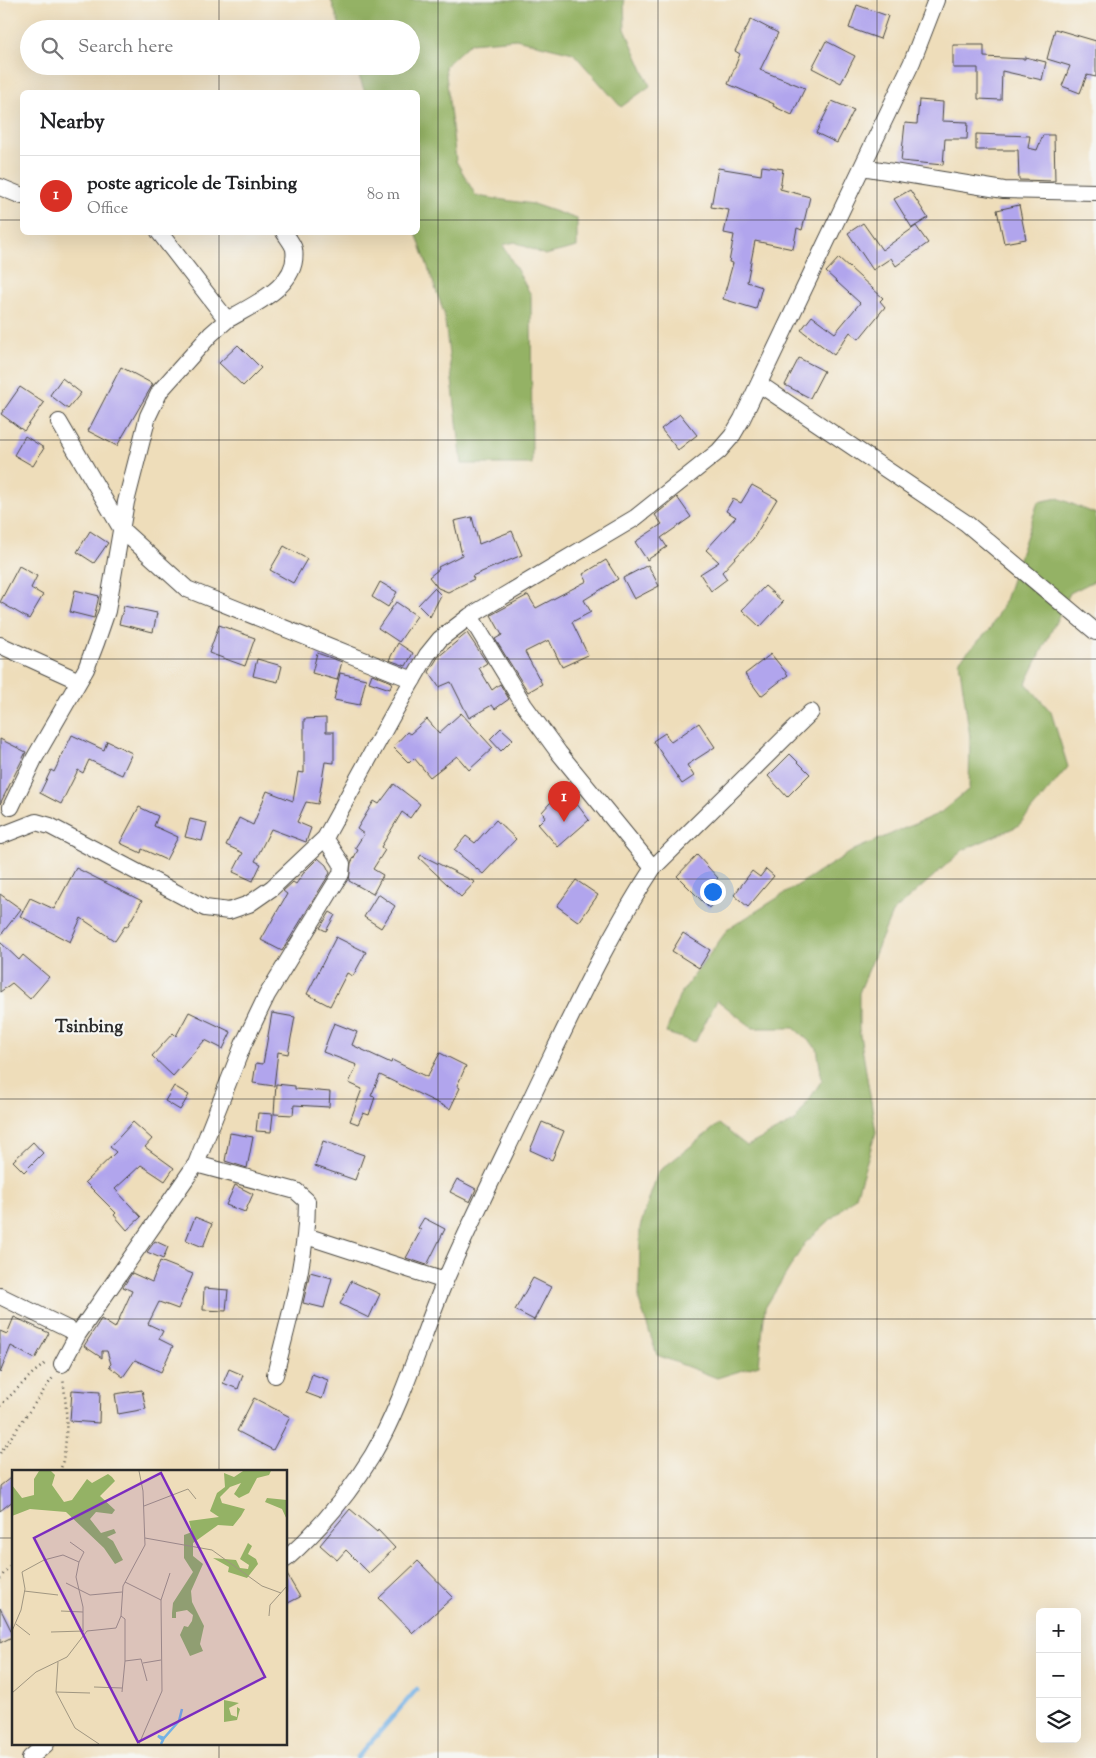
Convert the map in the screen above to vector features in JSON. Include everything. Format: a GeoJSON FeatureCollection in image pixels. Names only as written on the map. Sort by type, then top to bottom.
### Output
{"type":"FeatureCollection","features":[{"type":"Feature","properties":{"kind":"street"},"geometry":{"type":"LineString","coordinates":[[286,235],[294,248],[293,269],[276,291],[227,320],[160,391],[148,416],[126,502],[107,610],[79,681],[34,759],[5,803],[36,822],[50,826],[205,908],[228,911],[249,904],[272,888],[325,838],[413,680],[440,639],[470,616],[635,518],[711,457],[732,436],[759,384],[912,62],[936,0]]}},
{"type":"Feature","properties":{"kind":"street"},"geometry":{"type":"LineString","coordinates":[[862,167],[1004,190],[1096,192]]}},
{"type":"Feature","properties":{"kind":"street"},"geometry":{"type":"LineString","coordinates":[[0,187],[20,195]]}},
{"type":"Feature","properties":{"kind":"street"},"geometry":{"type":"LineString","coordinates":[[161,235],[227,320]]}},
{"type":"Feature","properties":{"kind":"street"},"geometry":{"type":"LineString","coordinates":[[759,384],[966,523],[1096,632]]}},
{"type":"Feature","properties":{"kind":"street"},"geometry":{"type":"LineString","coordinates":[[58,422],[122,530],[187,588],[413,680]]}},
{"type":"Feature","properties":{"kind":"street"},"geometry":{"type":"LineString","coordinates":[[470,616],[524,705],[559,753],[654,868]]}},
{"type":"Feature","properties":{"kind":"street"},"geometry":{"type":"LineString","coordinates":[[0,645],[79,681]]}},
{"type":"Feature","properties":{"kind":"street"},"geometry":{"type":"LineString","coordinates":[[288,1557],[324,1523],[372,1454],[395,1408],[445,1281],[589,978],[630,903],[654,868],[811,712]]}},
{"type":"Feature","properties":{"kind":"street"},"geometry":{"type":"LineString","coordinates":[[0,836],[36,822]]}},
{"type":"Feature","properties":{"kind":"street"},"geometry":{"type":"LineString","coordinates":[[58,1361],[196,1164],[243,1045],[266,995],[341,874],[342,864],[325,838]]}},
{"type":"Feature","properties":{"kind":"street"},"geometry":{"type":"LineString","coordinates":[[196,1164],[296,1191],[307,1201],[306,1236],[298,1279],[275,1374]]}},
{"type":"Feature","properties":{"kind":"street"},"geometry":{"type":"LineString","coordinates":[[306,1236],[445,1281]]}},
{"type":"Feature","properties":{"kind":"street"},"geometry":{"type":"LineString","coordinates":[[0,1296],[78,1334]]}},
{"type":"Feature","properties":{"kind":"street"},"geometry":{"type":"LineString","coordinates":[[30,1758],[44,1746]]}},
{"type":"Feature","properties":{"kind":"path"},"geometry":{"type":"LineString","coordinates":[[0,1406],[33,1373],[58,1361]]}},
{"type":"Feature","properties":{"kind":"path"},"geometry":{"type":"LineString","coordinates":[[0,1453],[58,1361]]}},
{"type":"Feature","properties":{"kind":"path"},"geometry":{"type":"LineString","coordinates":[[58,1361],[67,1408],[66,1451],[61,1470]]}},
{"type":"Feature","properties":{"kind":"path"},"geometry":{"type":"LineString","coordinates":[[0,1579],[12,1562]]}},
{"type":"Feature","properties":{"kind":"green space"},"geometry":{"type":"Polygon","coordinates":[[[331,0],[624,0],[625,29],[650,86],[621,107],[573,53],[516,39],[470,43],[445,66],[456,161],[476,196],[533,204],[577,219],[577,247],[545,255],[515,242],[503,245],[531,295],[532,464],[462,464],[444,313],[417,235],[420,235],[420,90],[364,90],[358,75],[420,75],[420,20],[338,20],[331,0]]]}},
{"type":"Feature","properties":{"kind":"green space"},"geometry":{"type":"Polygon","coordinates":[[[1058,498],[1096,514],[1096,580],[1070,593],[1026,683],[1051,712],[1068,767],[1018,826],[963,850],[892,913],[859,993],[859,1029],[876,1132],[856,1196],[805,1243],[765,1308],[759,1365],[717,1378],[657,1355],[639,1301],[640,1227],[658,1172],[719,1124],[747,1146],[795,1121],[822,1080],[817,1048],[794,1028],[753,1028],[717,1000],[695,1042],[666,1033],[679,996],[728,929],[854,850],[940,813],[969,789],[970,737],[959,661],[990,629],[1005,600],[1038,502],[1058,498]]]}},
{"type":"Feature","properties":{"kind":"building"},"geometry":{"type":"Polygon","coordinates":[[[857,5],[888,16],[880,39],[849,28],[857,5]]]}},
{"type":"Feature","properties":{"kind":"building"},"geometry":{"type":"Polygon","coordinates":[[[751,19],[778,33],[760,70],[805,88],[792,115],[773,106],[774,104],[728,84],[740,54],[735,51],[751,19]]]}},
{"type":"Feature","properties":{"kind":"building"},"geometry":{"type":"Polygon","coordinates":[[[1055,29],[1096,41],[1096,77],[1087,75],[1080,93],[1062,86],[1070,66],[1047,59],[1055,29]]]}},
{"type":"Feature","properties":{"kind":"building"},"geometry":{"type":"Polygon","coordinates":[[[826,41],[855,56],[841,83],[812,68],[826,41]]]}},
{"type":"Feature","properties":{"kind":"building"},"geometry":{"type":"Polygon","coordinates":[[[953,45],[984,45],[984,57],[1025,59],[1025,57],[1046,62],[1042,80],[1002,71],[1001,100],[978,99],[978,68],[953,68],[953,45]]]}},
{"type":"Feature","properties":{"kind":"building"},"geometry":{"type":"Polygon","coordinates":[[[919,100],[943,102],[942,121],[968,122],[967,139],[945,139],[943,165],[901,161],[905,123],[917,124],[919,100]]]}},
{"type":"Feature","properties":{"kind":"building"},"geometry":{"type":"Polygon","coordinates":[[[832,101],[854,110],[837,143],[816,133],[832,101]]]}},
{"type":"Feature","properties":{"kind":"building"},"geometry":{"type":"Polygon","coordinates":[[[976,134],[1030,136],[1028,148],[1037,150],[1043,135],[1054,135],[1055,181],[1019,180],[1018,150],[976,150],[976,134]]]}},
{"type":"Feature","properties":{"kind":"building"},"geometry":{"type":"Polygon","coordinates":[[[762,166],[783,169],[780,189],[810,197],[802,230],[797,228],[793,249],[755,241],[747,282],[762,287],[756,309],[723,299],[733,263],[729,262],[734,235],[724,233],[729,210],[711,207],[718,168],[761,175],[762,166]]]}},
{"type":"Feature","properties":{"kind":"building"},"geometry":{"type":"Polygon","coordinates":[[[910,190],[928,218],[912,228],[894,199],[910,190]]]}},
{"type":"Feature","properties":{"kind":"building"},"geometry":{"type":"Polygon","coordinates":[[[1019,205],[1026,239],[1004,243],[997,210],[1019,205]]]}},
{"type":"Feature","properties":{"kind":"building"},"geometry":{"type":"Polygon","coordinates":[[[863,223],[882,250],[916,226],[928,243],[896,266],[891,258],[873,270],[848,233],[863,223]]]}},
{"type":"Feature","properties":{"kind":"building"},"geometry":{"type":"Polygon","coordinates":[[[839,258],[883,298],[880,301],[885,307],[859,339],[850,332],[834,355],[801,330],[812,316],[835,333],[860,303],[826,272],[839,258]]]}},
{"type":"Feature","properties":{"kind":"building"},"geometry":{"type":"Polygon","coordinates":[[[238,345],[261,368],[243,386],[219,363],[238,345]]]}},
{"type":"Feature","properties":{"kind":"building"},"geometry":{"type":"Polygon","coordinates":[[[799,358],[824,371],[810,398],[785,385],[799,358]]]}},
{"type":"Feature","properties":{"kind":"building"},"geometry":{"type":"Polygon","coordinates":[[[121,367],[153,384],[117,446],[88,431],[121,367]]]}},
{"type":"Feature","properties":{"kind":"building"},"geometry":{"type":"Polygon","coordinates":[[[62,378],[81,393],[68,409],[50,395],[62,378]]]}},
{"type":"Feature","properties":{"kind":"building"},"geometry":{"type":"Polygon","coordinates":[[[20,387],[44,403],[24,431],[1,414],[20,387]]]}},
{"type":"Feature","properties":{"kind":"building"},"geometry":{"type":"Polygon","coordinates":[[[680,414],[697,435],[678,450],[661,429],[680,414]]]}},
{"type":"Feature","properties":{"kind":"building"},"geometry":{"type":"Polygon","coordinates":[[[25,436],[44,448],[33,466],[14,455],[25,436]]]}},
{"type":"Feature","properties":{"kind":"building"},"geometry":{"type":"Polygon","coordinates":[[[752,485],[777,499],[753,539],[722,572],[727,579],[711,591],[700,574],[719,562],[706,550],[736,517],[726,511],[733,499],[741,503],[752,485]]]}},
{"type":"Feature","properties":{"kind":"building"},"geometry":{"type":"Polygon","coordinates":[[[677,497],[691,517],[661,538],[667,547],[647,560],[635,542],[662,524],[655,515],[677,497]]]}},
{"type":"Feature","properties":{"kind":"building"},"geometry":{"type":"Polygon","coordinates":[[[472,517],[479,544],[512,531],[522,555],[472,576],[474,579],[448,592],[438,588],[429,577],[439,569],[438,567],[462,555],[454,521],[472,517]]]}},
{"type":"Feature","properties":{"kind":"building"},"geometry":{"type":"Polygon","coordinates":[[[90,531],[108,543],[94,563],[77,552],[90,531]]]}},
{"type":"Feature","properties":{"kind":"building"},"geometry":{"type":"Polygon","coordinates":[[[284,546],[307,559],[293,583],[270,570],[284,546]]]}},
{"type":"Feature","properties":{"kind":"building"},"geometry":{"type":"Polygon","coordinates":[[[606,560],[618,579],[584,600],[591,612],[572,622],[588,655],[562,667],[549,640],[525,652],[542,684],[528,692],[495,639],[502,635],[491,615],[528,595],[536,608],[587,581],[583,574],[606,560]]]}},
{"type":"Feature","properties":{"kind":"building"},"geometry":{"type":"Polygon","coordinates":[[[648,565],[659,586],[634,599],[623,578],[648,565]]]}},
{"type":"Feature","properties":{"kind":"building"},"geometry":{"type":"Polygon","coordinates":[[[19,566],[37,576],[31,588],[43,595],[29,619],[0,602],[19,566]]]}},
{"type":"Feature","properties":{"kind":"building"},"geometry":{"type":"Polygon","coordinates":[[[380,582],[397,592],[388,607],[372,597],[380,582]]]}},
{"type":"Feature","properties":{"kind":"building"},"geometry":{"type":"Polygon","coordinates":[[[765,586],[783,602],[760,627],[742,610],[765,586]]]}},
{"type":"Feature","properties":{"kind":"building"},"geometry":{"type":"Polygon","coordinates":[[[434,588],[441,595],[430,617],[418,605],[434,588]]]}},
{"type":"Feature","properties":{"kind":"building"},"geometry":{"type":"Polygon","coordinates":[[[75,590],[99,596],[94,618],[70,612],[75,590]]]}},
{"type":"Feature","properties":{"kind":"building"},"geometry":{"type":"Polygon","coordinates":[[[396,602],[417,616],[399,642],[378,628],[396,602]]]}},
{"type":"Feature","properties":{"kind":"building"},"geometry":{"type":"Polygon","coordinates":[[[124,606],[157,613],[153,632],[119,624],[124,606]]]}},
{"type":"Feature","properties":{"kind":"building"},"geometry":{"type":"Polygon","coordinates":[[[219,625],[255,638],[245,666],[209,653],[219,625]]]}},
{"type":"Feature","properties":{"kind":"building"},"geometry":{"type":"Polygon","coordinates":[[[467,633],[487,663],[479,668],[492,690],[500,684],[509,699],[495,709],[492,705],[469,718],[451,682],[439,687],[429,672],[438,657],[467,633]]]}},
{"type":"Feature","properties":{"kind":"building"},"geometry":{"type":"Polygon","coordinates":[[[398,643],[413,653],[406,666],[389,660],[398,643]]]}},
{"type":"Feature","properties":{"kind":"building"},"geometry":{"type":"Polygon","coordinates":[[[317,653],[342,662],[337,680],[312,673],[317,653]]]}},
{"type":"Feature","properties":{"kind":"building"},"geometry":{"type":"Polygon","coordinates":[[[771,654],[788,675],[761,696],[745,674],[771,654]]]}},
{"type":"Feature","properties":{"kind":"building"},"geometry":{"type":"Polygon","coordinates":[[[257,659],[282,666],[278,682],[253,676],[257,659]]]}},
{"type":"Feature","properties":{"kind":"building"},"geometry":{"type":"Polygon","coordinates":[[[340,673],[366,679],[360,705],[334,700],[340,673]]]}},
{"type":"Feature","properties":{"kind":"building"},"geometry":{"type":"Polygon","coordinates":[[[372,674],[392,682],[390,689],[369,682],[372,674]]]}},
{"type":"Feature","properties":{"kind":"building"},"geometry":{"type":"Polygon","coordinates":[[[461,713],[493,748],[469,770],[457,756],[430,777],[414,758],[409,763],[393,747],[407,732],[410,734],[427,719],[439,733],[461,713]]]}},
{"type":"Feature","properties":{"kind":"building"},"geometry":{"type":"Polygon","coordinates":[[[326,718],[326,732],[334,732],[334,763],[325,762],[318,804],[306,802],[297,822],[311,828],[306,842],[271,829],[255,861],[261,864],[253,881],[233,872],[243,853],[226,845],[239,818],[253,825],[267,791],[293,801],[298,772],[304,773],[304,719],[326,718]]]}},
{"type":"Feature","properties":{"kind":"building"},"geometry":{"type":"Polygon","coordinates":[[[699,723],[715,747],[687,765],[694,776],[682,784],[653,741],[665,733],[671,742],[699,723]]]}},
{"type":"Feature","properties":{"kind":"building"},"geometry":{"type":"Polygon","coordinates":[[[501,728],[513,739],[501,751],[490,739],[501,728]]]}},
{"type":"Feature","properties":{"kind":"building"},"geometry":{"type":"Polygon","coordinates":[[[72,735],[104,750],[107,741],[132,753],[122,775],[89,760],[83,773],[78,770],[61,804],[40,793],[51,770],[54,772],[72,735]]]}},
{"type":"Feature","properties":{"kind":"building"},"geometry":{"type":"Polygon","coordinates":[[[0,739],[26,752],[0,804],[0,739]]]}},
{"type":"Feature","properties":{"kind":"building"},"geometry":{"type":"Polygon","coordinates":[[[790,754],[810,774],[787,797],[768,776],[790,754]]]}},
{"type":"Feature","properties":{"kind":"building"},"geometry":{"type":"Polygon","coordinates":[[[394,784],[420,804],[410,818],[402,812],[381,847],[385,850],[373,869],[383,875],[373,894],[349,881],[351,863],[358,850],[355,848],[364,834],[357,829],[374,801],[379,804],[394,784]]]}},
{"type":"Feature","properties":{"kind":"building"},"geometry":{"type":"Polygon","coordinates":[[[570,795],[589,820],[558,847],[538,824],[545,817],[542,812],[550,803],[560,797],[564,801],[570,795]]]}},
{"type":"Feature","properties":{"kind":"building"},"geometry":{"type":"Polygon","coordinates":[[[139,807],[158,816],[154,826],[178,837],[166,860],[142,849],[141,853],[120,843],[139,807]]]}},
{"type":"Feature","properties":{"kind":"building"},"geometry":{"type":"Polygon","coordinates":[[[190,819],[207,823],[202,841],[185,837],[190,819]]]}},
{"type":"Feature","properties":{"kind":"building"},"geometry":{"type":"Polygon","coordinates":[[[496,820],[516,839],[483,874],[454,850],[466,836],[475,843],[496,820]]]}},
{"type":"Feature","properties":{"kind":"building"},"geometry":{"type":"Polygon","coordinates":[[[421,855],[475,882],[461,897],[419,858],[421,855]]]}},
{"type":"Feature","properties":{"kind":"building"},"geometry":{"type":"Polygon","coordinates":[[[697,855],[718,878],[715,881],[725,890],[709,908],[677,876],[697,855]]]}},
{"type":"Feature","properties":{"kind":"building"},"geometry":{"type":"Polygon","coordinates":[[[318,858],[326,865],[330,873],[282,951],[261,940],[287,894],[283,891],[293,882],[296,884],[305,871],[318,858]]]}},
{"type":"Feature","properties":{"kind":"building"},"geometry":{"type":"Polygon","coordinates":[[[76,868],[142,901],[127,927],[125,926],[115,941],[81,918],[70,942],[20,916],[30,898],[54,909],[76,868]]]}},
{"type":"Feature","properties":{"kind":"building"},"geometry":{"type":"Polygon","coordinates":[[[766,869],[774,876],[748,907],[734,895],[752,871],[760,877],[766,869]]]}},
{"type":"Feature","properties":{"kind":"building"},"geometry":{"type":"Polygon","coordinates":[[[576,880],[598,895],[579,922],[557,906],[576,880]]]}},
{"type":"Feature","properties":{"kind":"building"},"geometry":{"type":"Polygon","coordinates":[[[0,894],[21,909],[0,936],[0,894]]]}},
{"type":"Feature","properties":{"kind":"building"},"geometry":{"type":"Polygon","coordinates":[[[378,894],[395,906],[381,928],[364,917],[378,894]]]}},
{"type":"Feature","properties":{"kind":"building"},"geometry":{"type":"Polygon","coordinates":[[[330,912],[335,915],[326,931],[320,928],[330,912]]]}},
{"type":"Feature","properties":{"kind":"building"},"geometry":{"type":"Polygon","coordinates":[[[683,933],[710,950],[699,968],[672,951],[683,933]]]}},
{"type":"Feature","properties":{"kind":"building"},"geometry":{"type":"Polygon","coordinates":[[[336,937],[366,952],[353,976],[347,973],[330,1006],[307,994],[336,937]]]}},
{"type":"Feature","properties":{"kind":"building"},"geometry":{"type":"Polygon","coordinates":[[[0,942],[19,960],[23,955],[49,977],[30,999],[12,983],[0,992],[0,942]]]}},
{"type":"Feature","properties":{"kind":"building"},"geometry":{"type":"Polygon","coordinates":[[[189,1012],[231,1032],[223,1049],[205,1040],[173,1076],[152,1056],[173,1033],[176,1036],[189,1012]]]}},
{"type":"Feature","properties":{"kind":"building"},"geometry":{"type":"Polygon","coordinates":[[[272,1013],[295,1017],[288,1054],[278,1052],[274,1086],[253,1083],[256,1063],[263,1064],[272,1013]]]}},
{"type":"Feature","properties":{"kind":"building"},"geometry":{"type":"Polygon","coordinates":[[[334,1023],[357,1032],[352,1045],[391,1063],[392,1060],[427,1077],[440,1053],[466,1066],[457,1086],[460,1088],[450,1109],[380,1075],[371,1096],[375,1097],[369,1115],[363,1113],[358,1124],[350,1121],[362,1089],[349,1083],[357,1065],[323,1052],[334,1023]]]}},
{"type":"Feature","properties":{"kind":"building"},"geometry":{"type":"Polygon","coordinates":[[[276,1084],[295,1086],[295,1089],[330,1092],[329,1107],[294,1105],[293,1115],[274,1114],[276,1084]]]}},
{"type":"Feature","properties":{"kind":"building"},"geometry":{"type":"Polygon","coordinates":[[[174,1086],[189,1095],[180,1110],[165,1101],[174,1086]]]}},
{"type":"Feature","properties":{"kind":"building"},"geometry":{"type":"Polygon","coordinates":[[[258,1113],[273,1114],[271,1132],[256,1131],[258,1113]]]}},
{"type":"Feature","properties":{"kind":"building"},"geometry":{"type":"Polygon","coordinates":[[[133,1122],[152,1139],[145,1147],[174,1168],[165,1181],[141,1165],[115,1189],[141,1217],[127,1230],[114,1215],[116,1213],[85,1182],[116,1152],[110,1147],[133,1122]]]}},
{"type":"Feature","properties":{"kind":"building"},"geometry":{"type":"Polygon","coordinates":[[[542,1122],[564,1131],[552,1160],[530,1150],[542,1122]]]}},
{"type":"Feature","properties":{"kind":"building"},"geometry":{"type":"Polygon","coordinates":[[[230,1133],[253,1137],[247,1168],[225,1161],[230,1133]]]}},
{"type":"Feature","properties":{"kind":"building"},"geometry":{"type":"Polygon","coordinates":[[[323,1141],[364,1155],[355,1180],[315,1166],[323,1141]]]}},
{"type":"Feature","properties":{"kind":"building"},"geometry":{"type":"Polygon","coordinates":[[[33,1142],[43,1153],[24,1172],[13,1161],[33,1142]]]}},
{"type":"Feature","properties":{"kind":"building"},"geometry":{"type":"Polygon","coordinates":[[[457,1179],[476,1189],[470,1202],[450,1192],[457,1179]]]}},
{"type":"Feature","properties":{"kind":"building"},"geometry":{"type":"Polygon","coordinates":[[[235,1185],[253,1194],[245,1212],[226,1205],[235,1185]]]}},
{"type":"Feature","properties":{"kind":"building"},"geometry":{"type":"Polygon","coordinates":[[[195,1217],[212,1224],[203,1247],[186,1240],[195,1217]]]}},
{"type":"Feature","properties":{"kind":"building"},"geometry":{"type":"Polygon","coordinates":[[[424,1218],[445,1229],[427,1265],[406,1258],[421,1230],[418,1228],[424,1218]]]}},
{"type":"Feature","properties":{"kind":"building"},"geometry":{"type":"Polygon","coordinates":[[[155,1241],[168,1247],[163,1259],[147,1252],[155,1241]]]}},
{"type":"Feature","properties":{"kind":"building"},"geometry":{"type":"Polygon","coordinates":[[[160,1261],[193,1274],[178,1309],[159,1302],[148,1324],[163,1331],[159,1339],[173,1346],[161,1372],[135,1360],[123,1377],[109,1366],[111,1364],[107,1351],[102,1351],[102,1358],[84,1346],[101,1319],[115,1328],[132,1291],[123,1287],[132,1273],[152,1282],[160,1261]]]}},
{"type":"Feature","properties":{"kind":"building"},"geometry":{"type":"Polygon","coordinates":[[[310,1272],[332,1278],[324,1308],[303,1303],[310,1272]]]}},
{"type":"Feature","properties":{"kind":"building"},"geometry":{"type":"Polygon","coordinates":[[[533,1278],[551,1287],[534,1320],[515,1310],[533,1278]]]}},
{"type":"Feature","properties":{"kind":"building"},"geometry":{"type":"Polygon","coordinates":[[[351,1281],[380,1294],[369,1318],[340,1304],[351,1281]]]}},
{"type":"Feature","properties":{"kind":"building"},"geometry":{"type":"Polygon","coordinates":[[[204,1288],[228,1290],[226,1311],[203,1310],[204,1288]]]}},
{"type":"Feature","properties":{"kind":"building"},"geometry":{"type":"Polygon","coordinates":[[[14,1317],[49,1333],[35,1359],[11,1346],[0,1373],[0,1331],[7,1334],[14,1317]]]}},
{"type":"Feature","properties":{"kind":"building"},"geometry":{"type":"Polygon","coordinates":[[[229,1369],[243,1375],[238,1389],[223,1383],[229,1369]]]}},
{"type":"Feature","properties":{"kind":"building"},"geometry":{"type":"Polygon","coordinates":[[[312,1374],[328,1380],[322,1399],[306,1393],[312,1374]]]}},
{"type":"Feature","properties":{"kind":"building"},"geometry":{"type":"Polygon","coordinates":[[[72,1390],[100,1392],[99,1423],[70,1421],[72,1390]]]}},
{"type":"Feature","properties":{"kind":"building"},"geometry":{"type":"Polygon","coordinates":[[[142,1390],[146,1409],[118,1414],[115,1394],[142,1390]]]}},
{"type":"Feature","properties":{"kind":"building"},"geometry":{"type":"Polygon","coordinates":[[[254,1398],[290,1417],[273,1450],[237,1431],[254,1398]]]}},
{"type":"Feature","properties":{"kind":"building"},"geometry":{"type":"Polygon","coordinates":[[[12,1477],[12,1502],[0,1511],[0,1486],[12,1477]]]}},
{"type":"Feature","properties":{"kind":"building"},"geometry":{"type":"Polygon","coordinates":[[[350,1509],[377,1532],[378,1530],[395,1548],[369,1573],[346,1550],[337,1560],[320,1545],[350,1509]]]}},
{"type":"Feature","properties":{"kind":"building"},"geometry":{"type":"Polygon","coordinates":[[[418,1561],[453,1597],[413,1633],[379,1598],[418,1561]]]}},
{"type":"Feature","properties":{"kind":"building"},"geometry":{"type":"Polygon","coordinates":[[[288,1576],[300,1597],[288,1603],[288,1576]]]}},
{"type":"Feature","properties":{"kind":"building"},"geometry":{"type":"Polygon","coordinates":[[[0,1608],[12,1632],[12,1637],[0,1643],[0,1608]]]}},
{"type":"Feature","properties":{"kind":"waterway"},"geometry":{"type":"LineString","coordinates":[[357,1758],[417,1689]]}},
{"type":"Feature","properties":{"kind":"place","name":"poste agricole de Tsinbing"},"geometry":{"type":"Point","coordinates":[564,822]}},
{"type":"Feature","properties":{"kind":"district","name":"Tsinbing"},"geometry":{"type":"Point","coordinates":[89,1028]}}]}
